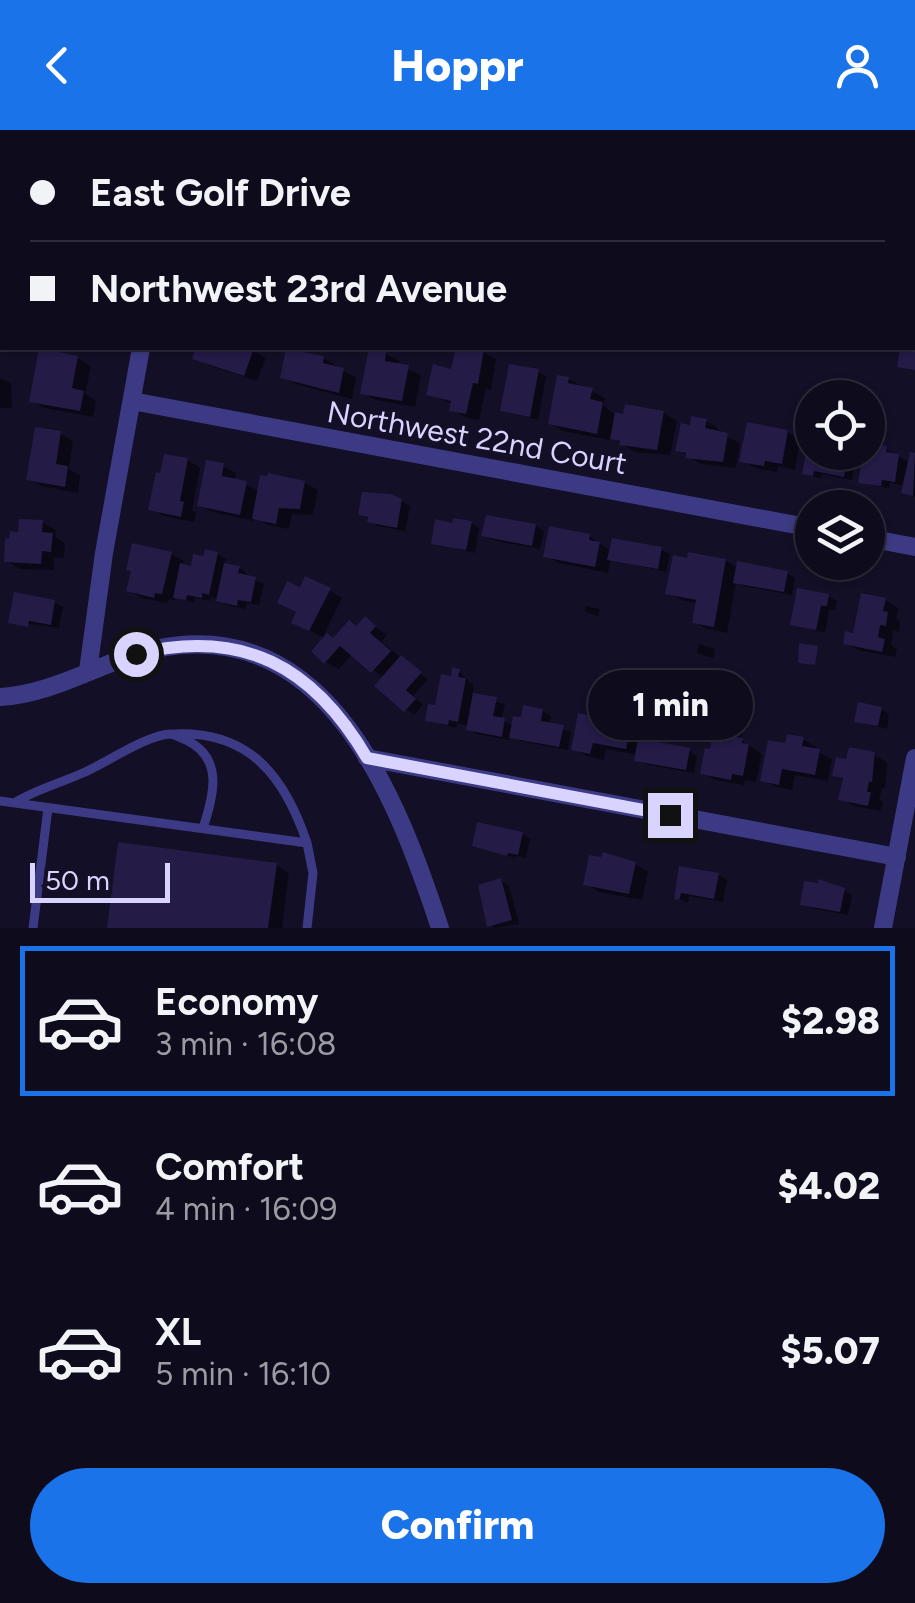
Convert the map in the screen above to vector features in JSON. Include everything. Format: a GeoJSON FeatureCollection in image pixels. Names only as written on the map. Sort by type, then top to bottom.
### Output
{"type":"FeatureCollection","features":[{"type":"Feature","properties":{"kind":"street"},"geometry":{"type":"LineString","coordinates":[[88,671],[104,552],[141,350]]}},
{"type":"Feature","properties":{"kind":"street","name":"Northwest 22nd Court"},"geometry":{"type":"LineString","coordinates":[[132,401],[795,525]]}},
{"type":"Feature","properties":{"kind":"street"},"geometry":{"type":"LineString","coordinates":[[885,541],[915,547]]}},
{"type":"Feature","properties":{"kind":"street"},"geometry":{"type":"LineString","coordinates":[[0,697],[40,691],[136,654],[179,646],[212,646],[258,656],[296,675],[318,691],[346,724],[367,758],[391,803],[440,928]]}},
{"type":"Feature","properties":{"kind":"street"},"geometry":{"type":"LineString","coordinates":[[367,758],[897,857]]}},
{"type":"Feature","properties":{"kind":"street"},"geometry":{"type":"LineString","coordinates":[[883,928],[915,758]]}},
{"type":"Feature","properties":{"kind":"lane"},"geometry":{"type":"LineString","coordinates":[[172,734],[198,747],[211,762],[213,790],[203,828]]}},
{"type":"Feature","properties":{"kind":"lane"},"geometry":{"type":"LineString","coordinates":[[14,803],[152,739],[197,734],[224,740],[264,763],[282,788],[307,842],[312,873],[307,928]]}},
{"type":"Feature","properties":{"kind":"lane"},"geometry":{"type":"LineString","coordinates":[[0,801],[307,842]]}},
{"type":"Feature","properties":{"kind":"lane"},"geometry":{"type":"LineString","coordinates":[[33,928],[48,808]]}},
{"type":"Feature","properties":{"kind":"building"},"geometry":{"type":"Polygon","coordinates":[[[39,350],[78,356],[72,388],[84,391],[80,411],[29,402],[39,350]]]}},
{"type":"Feature","properties":{"kind":"building"},"geometry":{"type":"Polygon","coordinates":[[[195,350],[253,350],[244,376],[192,359],[195,350]]]}},
{"type":"Feature","properties":{"kind":"building"},"geometry":{"type":"Polygon","coordinates":[[[286,350],[324,356],[323,363],[344,368],[339,393],[280,378],[286,350]]]}},
{"type":"Feature","properties":{"kind":"building"},"geometry":{"type":"Polygon","coordinates":[[[369,350],[386,351],[385,361],[409,365],[402,401],[360,394],[369,350]]]}},
{"type":"Feature","properties":{"kind":"building"},"geometry":{"type":"Polygon","coordinates":[[[456,350],[484,350],[478,384],[473,383],[466,414],[449,411],[451,401],[426,395],[433,364],[451,369],[456,350]]]}},
{"type":"Feature","properties":{"kind":"building"},"geometry":{"type":"Polygon","coordinates":[[[900,350],[915,350],[915,370],[897,367],[900,350]]]}},
{"type":"Feature","properties":{"kind":"building"},"geometry":{"type":"Polygon","coordinates":[[[509,364],[539,369],[530,417],[500,411],[509,364]]]}},
{"type":"Feature","properties":{"kind":"building"},"geometry":{"type":"Polygon","coordinates":[[[557,375],[569,377],[568,383],[593,388],[590,399],[603,402],[597,434],[548,424],[557,375]]]}},
{"type":"Feature","properties":{"kind":"building"},"geometry":{"type":"Polygon","coordinates":[[[625,404],[664,411],[657,450],[619,445],[620,441],[610,439],[615,412],[623,414],[625,404]]]}},
{"type":"Feature","properties":{"kind":"building"},"geometry":{"type":"Polygon","coordinates":[[[691,416],[707,419],[705,428],[728,433],[723,462],[685,458],[686,453],[675,451],[681,423],[690,425],[691,416]]]}},
{"type":"Feature","properties":{"kind":"building"},"geometry":{"type":"Polygon","coordinates":[[[747,422],[788,430],[782,464],[739,462],[747,422]]]}},
{"type":"Feature","properties":{"kind":"building"},"geometry":{"type":"Polygon","coordinates":[[[35,427],[61,431],[56,464],[68,466],[65,487],[26,480],[35,427]]]}},
{"type":"Feature","properties":{"kind":"building"},"geometry":{"type":"Polygon","coordinates":[[[885,446],[886,452],[899,454],[895,482],[882,480],[881,486],[858,483],[860,470],[885,470],[885,446]]]}},
{"type":"Feature","properties":{"kind":"building"},"geometry":{"type":"Polygon","coordinates":[[[910,452],[915,453],[913,496],[901,493],[910,452]]]}},
{"type":"Feature","properties":{"kind":"building"},"geometry":{"type":"Polygon","coordinates":[[[164,454],[188,458],[181,517],[148,510],[164,454]]]}},
{"type":"Feature","properties":{"kind":"building"},"geometry":{"type":"Polygon","coordinates":[[[206,460],[224,463],[222,476],[247,481],[240,515],[197,506],[206,460]]]}},
{"type":"Feature","properties":{"kind":"building"},"geometry":{"type":"Polygon","coordinates":[[[803,470],[845,470],[844,477],[814,471],[813,476],[802,474],[803,470]]]}},
{"type":"Feature","properties":{"kind":"building"},"geometry":{"type":"Polygon","coordinates":[[[268,473],[305,481],[300,509],[279,508],[276,524],[252,519],[260,475],[268,473]]]}},
{"type":"Feature","properties":{"kind":"building"},"geometry":{"type":"Polygon","coordinates":[[[362,492],[391,494],[402,499],[397,528],[367,522],[368,517],[358,515],[362,492]]]}},
{"type":"Feature","properties":{"kind":"building"},"geometry":{"type":"Polygon","coordinates":[[[486,515],[536,524],[532,546],[481,536],[486,515]]]}},
{"type":"Feature","properties":{"kind":"building"},"geometry":{"type":"Polygon","coordinates":[[[453,518],[472,521],[466,550],[431,544],[435,519],[452,523],[453,518]]]}},
{"type":"Feature","properties":{"kind":"building"},"geometry":{"type":"Polygon","coordinates":[[[19,519],[43,520],[42,532],[53,533],[51,552],[42,551],[41,564],[4,562],[5,538],[9,539],[10,531],[18,532],[19,519]]]}},
{"type":"Feature","properties":{"kind":"building"},"geometry":{"type":"Polygon","coordinates":[[[549,526],[590,534],[589,540],[600,542],[595,567],[543,557],[549,526]]]}},
{"type":"Feature","properties":{"kind":"building"},"geometry":{"type":"Polygon","coordinates":[[[612,538],[662,547],[658,569],[607,560],[612,538]]]}},
{"type":"Feature","properties":{"kind":"building"},"geometry":{"type":"Polygon","coordinates":[[[132,543],[172,552],[162,594],[155,593],[154,598],[126,591],[132,543]]]}},
{"type":"Feature","properties":{"kind":"building"},"geometry":{"type":"Polygon","coordinates":[[[205,549],[218,552],[209,595],[187,595],[186,600],[173,598],[180,563],[191,566],[193,554],[203,556],[205,549]]]}},
{"type":"Feature","properties":{"kind":"building"},"geometry":{"type":"Polygon","coordinates":[[[688,552],[726,559],[714,627],[692,623],[696,600],[665,594],[673,555],[687,558],[688,552]]]}},
{"type":"Feature","properties":{"kind":"building"},"geometry":{"type":"Polygon","coordinates":[[[737,561],[788,571],[784,592],[733,583],[737,561]]]}},
{"type":"Feature","properties":{"kind":"building"},"geometry":{"type":"Polygon","coordinates":[[[224,563],[240,566],[238,573],[256,577],[251,602],[238,600],[237,606],[216,601],[224,563]]]}},
{"type":"Feature","properties":{"kind":"building"},"geometry":{"type":"Polygon","coordinates":[[[305,576],[331,588],[309,631],[291,623],[296,612],[277,603],[287,581],[300,587],[305,576]]]}},
{"type":"Feature","properties":{"kind":"building"},"geometry":{"type":"Polygon","coordinates":[[[797,588],[829,594],[827,606],[821,606],[816,630],[790,625],[797,588]]]}},
{"type":"Feature","properties":{"kind":"building"},"geometry":{"type":"Polygon","coordinates":[[[14,592],[55,600],[51,625],[29,621],[28,627],[8,623],[14,592]]]}},
{"type":"Feature","properties":{"kind":"building"},"geometry":{"type":"Polygon","coordinates":[[[861,593],[886,598],[886,626],[880,625],[878,637],[885,639],[882,652],[843,644],[845,631],[853,633],[861,593]]]}},
{"type":"Feature","properties":{"kind":"building"},"geometry":{"type":"Polygon","coordinates":[[[365,616],[376,626],[370,633],[391,651],[371,673],[340,646],[324,664],[311,651],[327,633],[333,638],[349,620],[356,626],[365,616]]]}},
{"type":"Feature","properties":{"kind":"building"},"geometry":{"type":"Polygon","coordinates":[[[799,643],[818,646],[815,665],[798,663],[799,643]]]}},
{"type":"Feature","properties":{"kind":"building"},"geometry":{"type":"Polygon","coordinates":[[[401,655],[422,672],[406,690],[416,699],[404,712],[374,686],[401,655]]]}},
{"type":"Feature","properties":{"kind":"building"},"geometry":{"type":"Polygon","coordinates":[[[452,667],[460,669],[458,677],[466,678],[458,722],[449,720],[448,725],[425,721],[428,704],[435,705],[441,674],[451,676],[452,667]]]}},
{"type":"Feature","properties":{"kind":"building"},"geometry":{"type":"Polygon","coordinates":[[[473,693],[497,697],[493,716],[505,718],[502,737],[466,730],[473,693]]]}},
{"type":"Feature","properties":{"kind":"building"},"geometry":{"type":"Polygon","coordinates":[[[858,702],[882,707],[878,726],[854,722],[858,702]]]}},
{"type":"Feature","properties":{"kind":"building"},"geometry":{"type":"Polygon","coordinates":[[[523,705],[543,709],[541,721],[564,725],[559,747],[509,738],[513,716],[521,717],[523,705]]]}},
{"type":"Feature","properties":{"kind":"building"},"geometry":{"type":"Polygon","coordinates":[[[596,705],[618,710],[616,720],[631,723],[626,749],[593,743],[590,754],[571,750],[578,713],[593,716],[596,705]]]}},
{"type":"Feature","properties":{"kind":"building"},"geometry":{"type":"Polygon","coordinates":[[[715,720],[730,723],[728,736],[743,738],[742,743],[749,744],[743,776],[732,774],[731,780],[700,774],[715,720]]]}},
{"type":"Feature","properties":{"kind":"building"},"geometry":{"type":"Polygon","coordinates":[[[787,734],[804,737],[802,746],[820,749],[815,775],[782,769],[779,785],[760,781],[768,740],[785,743],[787,734]]]}},
{"type":"Feature","properties":{"kind":"building"},"geometry":{"type":"Polygon","coordinates":[[[638,738],[690,748],[686,770],[634,761],[638,738]]]}},
{"type":"Feature","properties":{"kind":"building"},"geometry":{"type":"Polygon","coordinates":[[[849,747],[875,752],[868,806],[838,800],[843,778],[832,776],[836,757],[846,759],[849,747]]]}},
{"type":"Feature","properties":{"kind":"building"},"geometry":{"type":"Polygon","coordinates":[[[477,822],[523,832],[518,855],[507,856],[472,846],[477,822]]]}},
{"type":"Feature","properties":{"kind":"building"},"geometry":{"type":"Polygon","coordinates":[[[118,842],[277,863],[268,928],[107,928],[118,842]]]}},
{"type":"Feature","properties":{"kind":"building"},"geometry":{"type":"Polygon","coordinates":[[[603,852],[636,862],[629,894],[583,885],[589,855],[601,857],[603,852]]]}},
{"type":"Feature","properties":{"kind":"building"},"geometry":{"type":"Polygon","coordinates":[[[679,866],[719,873],[714,899],[681,893],[679,900],[674,899],[679,866]]]}},
{"type":"Feature","properties":{"kind":"building"},"geometry":{"type":"Polygon","coordinates":[[[501,878],[512,920],[487,927],[478,885],[501,878]]]}},
{"type":"Feature","properties":{"kind":"building"},"geometry":{"type":"Polygon","coordinates":[[[818,879],[845,888],[840,912],[800,905],[804,881],[818,883],[818,879]]]}},
{"type":"Feature","properties":{"kind":"route"},"geometry":{"type":"LineString","coordinates":[[136,654],[191,644],[246,652],[274,663],[318,691],[346,724],[367,758],[670,815]]}}]}
